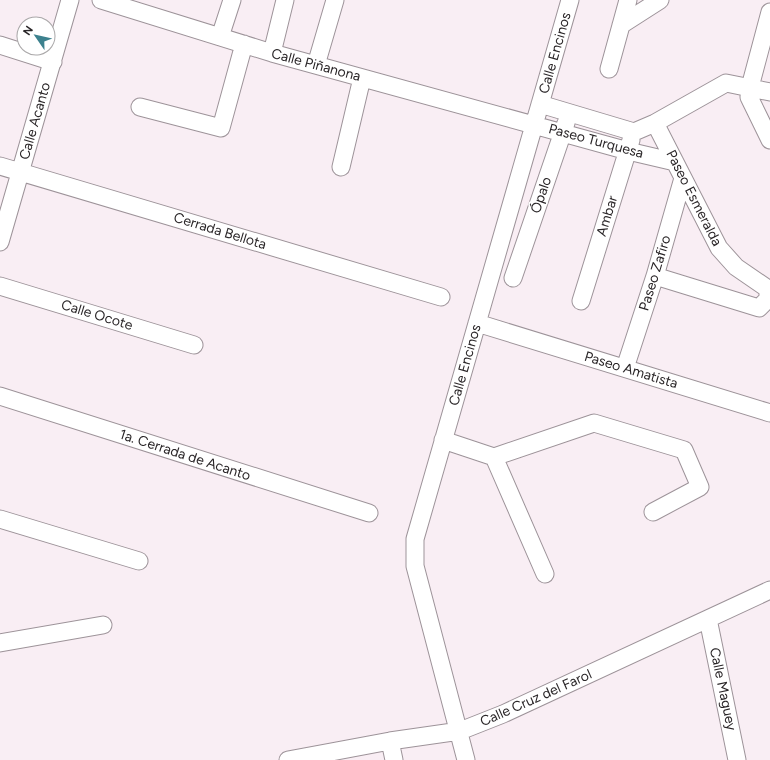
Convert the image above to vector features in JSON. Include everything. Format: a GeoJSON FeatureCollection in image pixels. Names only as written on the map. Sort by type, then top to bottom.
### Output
{"type":"FeatureCollection","features":[{"type":"Feature","properties":{"kind":"street","name":"Calle Acanto"},"geometry":{"type":"LineString","coordinates":[[0,242],[70,0]]}},
{"type":"Feature","properties":{"kind":"street","name":"Calle Piñanona"},"geometry":{"type":"LineString","coordinates":[[101,0],[272,53],[537,126]]}},
{"type":"Feature","properties":{"kind":"street"},"geometry":{"type":"LineString","coordinates":[[220,37],[232,0]]}},
{"type":"Feature","properties":{"kind":"street"},"geometry":{"type":"LineString","coordinates":[[272,53],[285,0]]}},
{"type":"Feature","properties":{"kind":"street"},"geometry":{"type":"LineString","coordinates":[[316,65],[335,0]]}},
{"type":"Feature","properties":{"kind":"street","name":"Calle Encinos"},"geometry":{"type":"LineString","coordinates":[[466,760],[460,731],[415,566],[415,539],[443,440],[484,325],[537,126],[540,104],[570,0]]}},
{"type":"Feature","properties":{"kind":"street"},"geometry":{"type":"LineString","coordinates":[[609,69],[628,0]]}},
{"type":"Feature","properties":{"kind":"street"},"geometry":{"type":"LineString","coordinates":[[621,25],[660,0]]}},
{"type":"Feature","properties":{"kind":"street"},"geometry":{"type":"LineString","coordinates":[[770,12],[750,87],[749,97],[770,140]]}},
{"type":"Feature","properties":{"kind":"street"},"geometry":{"type":"LineString","coordinates":[[140,107],[221,128],[244,44]]}},
{"type":"Feature","properties":{"kind":"street"},"geometry":{"type":"LineString","coordinates":[[0,45],[53,62]]}},
{"type":"Feature","properties":{"kind":"street"},"geometry":{"type":"LineString","coordinates":[[341,168],[362,78]]}},
{"type":"Feature","properties":{"kind":"street"},"geometry":{"type":"LineString","coordinates":[[540,104],[634,132],[655,123],[726,83],[770,92]]}},
{"type":"Feature","properties":{"kind":"street","name":"Ópalo"},"geometry":{"type":"LineString","coordinates":[[513,278],[570,113]]}},
{"type":"Feature","properties":{"kind":"street","name":"Paseo Esmeralda"},"geometry":{"type":"LineString","coordinates":[[655,123],[719,248],[736,267],[768,289],[768,298],[759,308],[655,276]]}},
{"type":"Feature","properties":{"kind":"street","name":"Paseo Turquesa"},"geometry":{"type":"LineString","coordinates":[[537,126],[628,151],[675,162]]}},
{"type":"Feature","properties":{"kind":"street","name":"Ambar"},"geometry":{"type":"LineString","coordinates":[[581,301],[634,132]]}},
{"type":"Feature","properties":{"kind":"street","name":"Cerrada Bellota"},"geometry":{"type":"LineString","coordinates":[[0,166],[441,297]]}},
{"type":"Feature","properties":{"kind":"street","name":"Paseo Zafiro"},"geometry":{"type":"LineString","coordinates":[[625,368],[655,276],[683,178]]}},
{"type":"Feature","properties":{"kind":"street","name":"Calle Ocote"},"geometry":{"type":"LineString","coordinates":[[0,286],[194,345]]}},
{"type":"Feature","properties":{"kind":"street","name":"Paseo Amatista"},"geometry":{"type":"LineString","coordinates":[[484,325],[770,412]]}},
{"type":"Feature","properties":{"kind":"street","name":"1a. Cerrada de Acanto"},"geometry":{"type":"LineString","coordinates":[[0,396],[369,513]]}},
{"type":"Feature","properties":{"kind":"street"},"geometry":{"type":"LineString","coordinates":[[443,440],[494,457],[594,423],[684,450],[700,487],[653,512]]}},
{"type":"Feature","properties":{"kind":"street"},"geometry":{"type":"LineString","coordinates":[[494,457],[545,574]]}},
{"type":"Feature","properties":{"kind":"street"},"geometry":{"type":"LineString","coordinates":[[0,519],[139,561]]}},
{"type":"Feature","properties":{"kind":"street","name":"Calle Cruz del Farol"},"geometry":{"type":"LineString","coordinates":[[288,760],[390,741],[460,731],[503,714],[770,590]]}},
{"type":"Feature","properties":{"kind":"street","name":"Calle Maguey"},"geometry":{"type":"LineString","coordinates":[[708,619],[737,760]]}},
{"type":"Feature","properties":{"kind":"street"},"geometry":{"type":"LineString","coordinates":[[0,643],[103,625]]}},
{"type":"Feature","properties":{"kind":"street"},"geometry":{"type":"LineString","coordinates":[[390,741],[394,760]]}}]}
